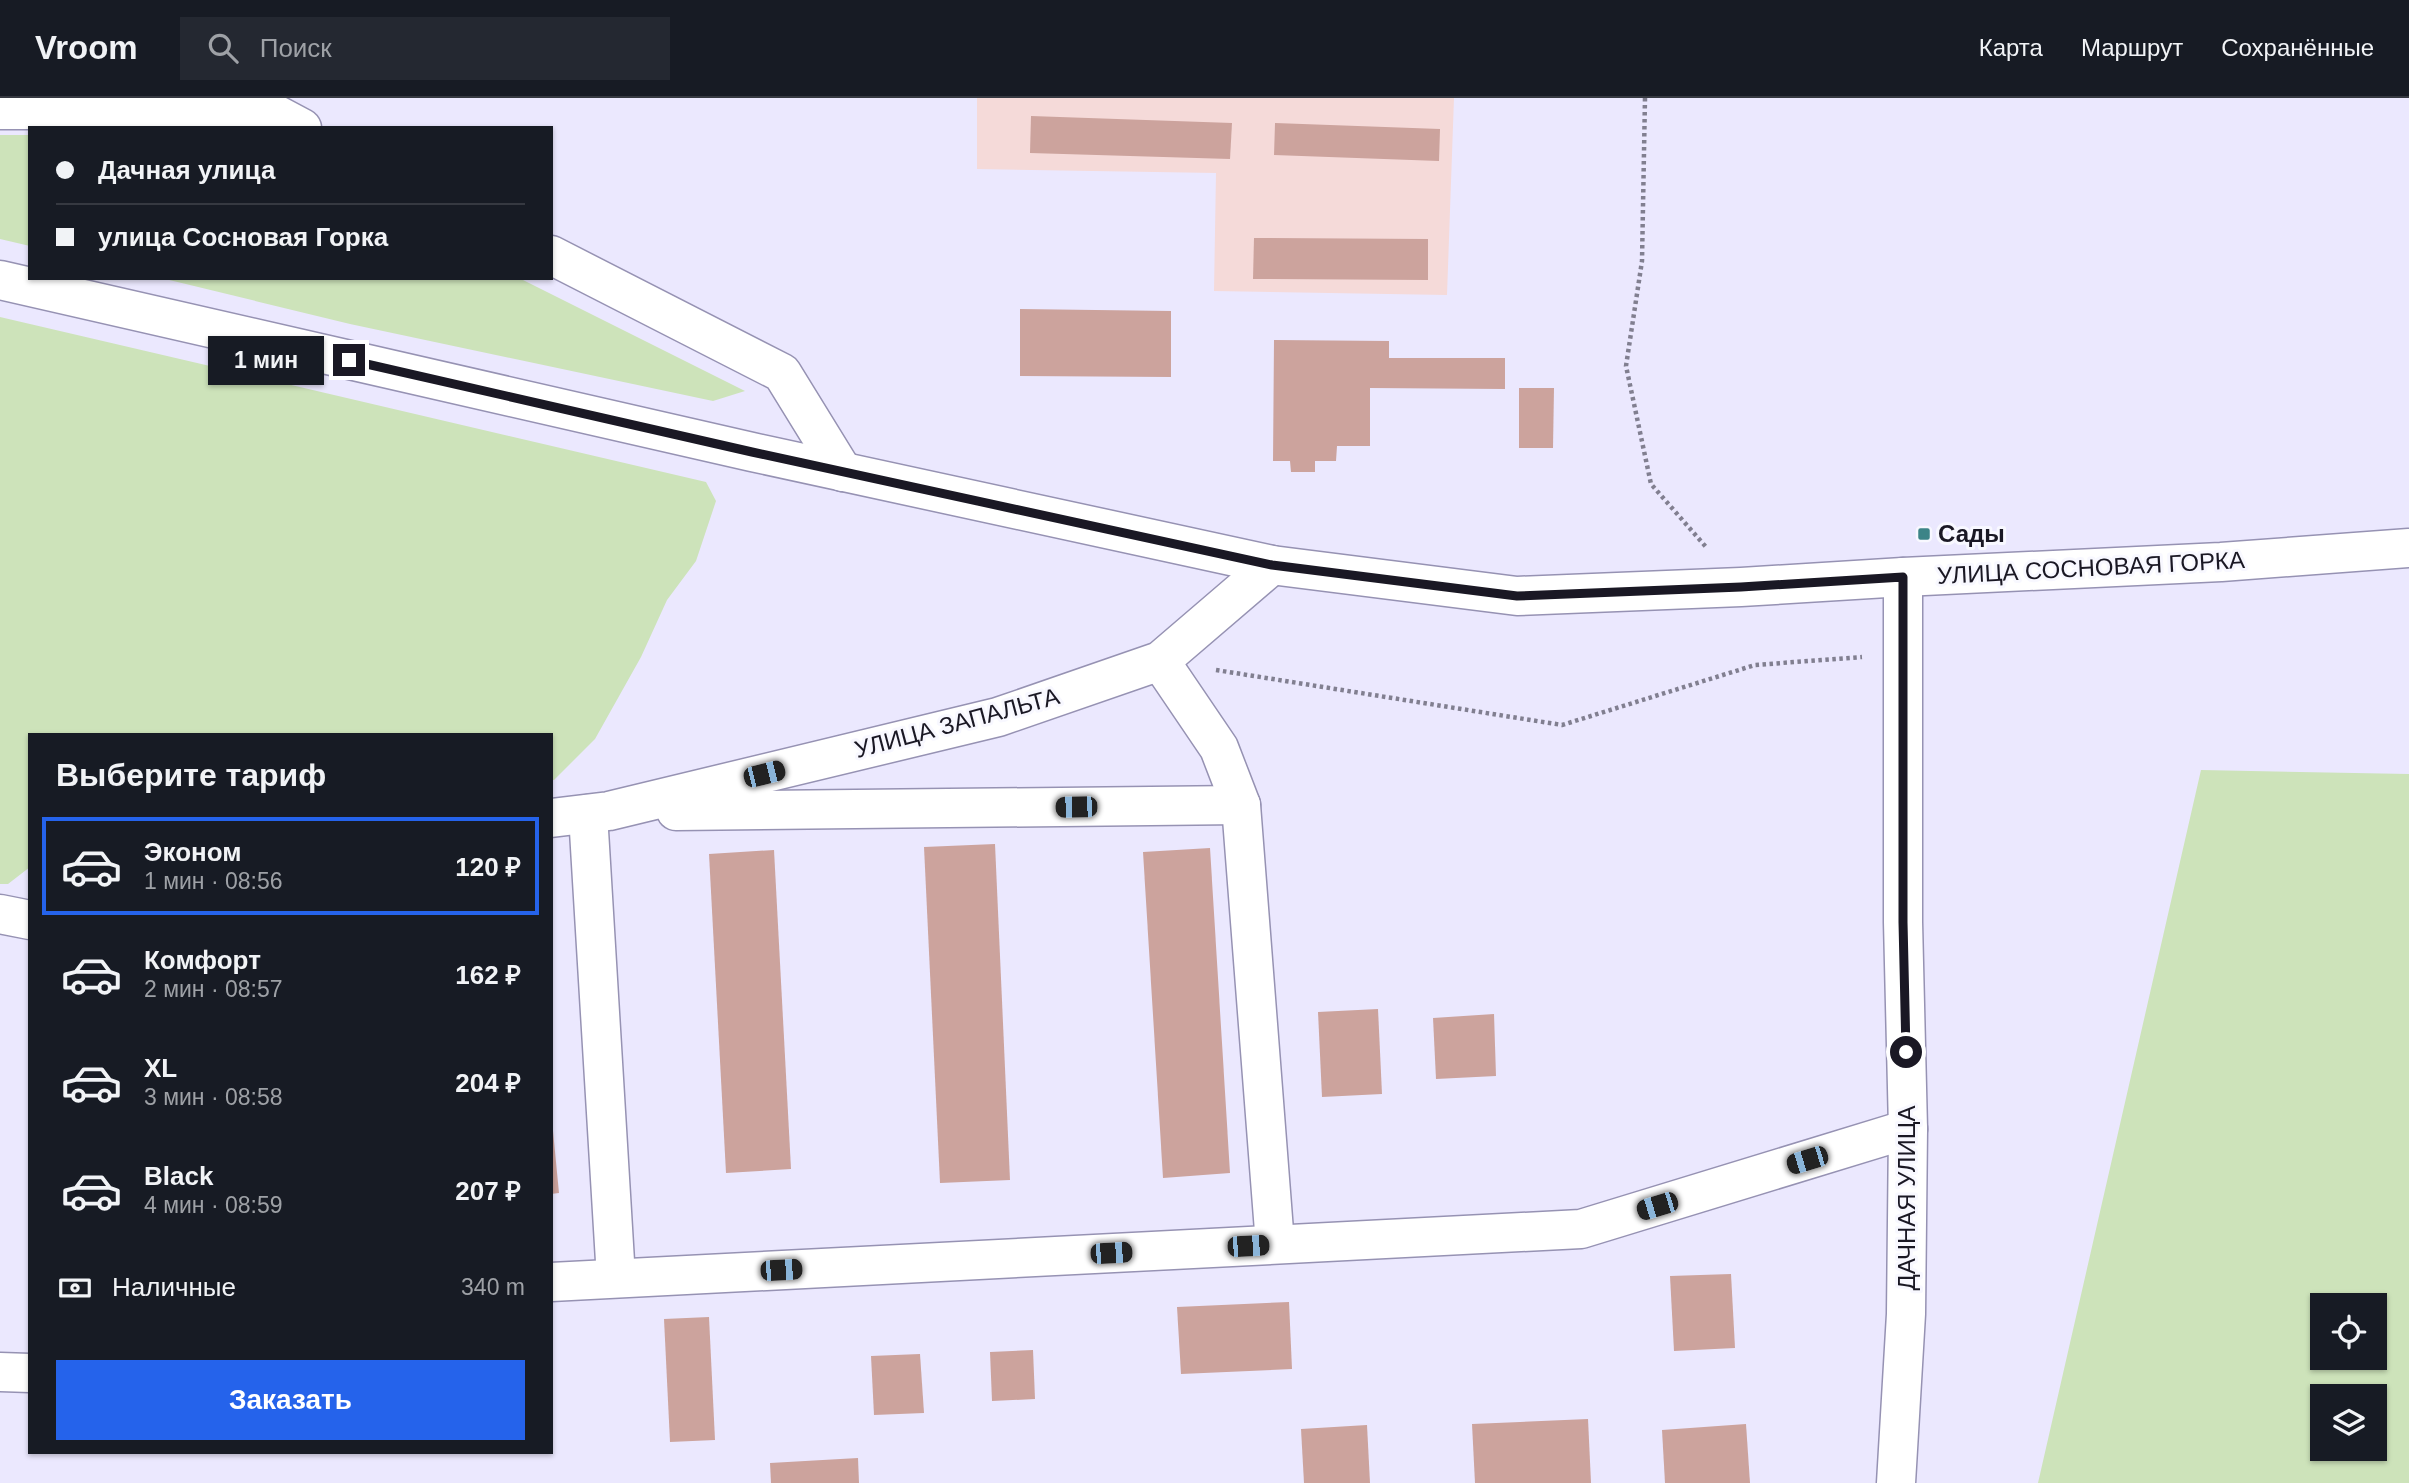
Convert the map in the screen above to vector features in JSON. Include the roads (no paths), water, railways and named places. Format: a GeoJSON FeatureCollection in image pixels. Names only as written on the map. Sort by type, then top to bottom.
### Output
{"type":"FeatureCollection","features":[{"type":"Feature","properties":{"kind":"main road"},"geometry":{"type":"LineString","coordinates":[[0,110],[268,110],[298,126]]}},
{"type":"Feature","properties":{"kind":"main road"},"geometry":{"type":"LineString","coordinates":[[553,256],[782,373],[843,472]]}},
{"type":"Feature","properties":{"kind":"main road","name":"УЛИЦА СОСНОВАЯ ГОРКА"},"geometry":{"type":"LineString","coordinates":[[0,280],[843,472],[1272,565],[1517,596],[2221,562],[2409,548]]}},
{"type":"Feature","properties":{"kind":"main road","name":"УЛИЦА ЗАПАЛЬТА"},"geometry":{"type":"LineString","coordinates":[[598,813],[998,717],[1160,661],[1272,565]]}},
{"type":"Feature","properties":{"kind":"main road","name":"ДАЧНАЯ УЛИЦА"},"geometry":{"type":"LineString","coordinates":[[1896,1483],[1906,1314],[1908,1129],[1903,922],[1903,577]]}},
{"type":"Feature","properties":{"kind":"main road"},"geometry":{"type":"LineString","coordinates":[[1160,661],[1220,748],[1241,805],[1275,1244]]}},
{"type":"Feature","properties":{"kind":"main road","name":"УЛИЦА ЗАПАЛЬТА"},"geometry":{"type":"LineString","coordinates":[[553,818],[598,813],[1241,805]]}},
{"type":"Feature","properties":{"kind":"main road"},"geometry":{"type":"LineString","coordinates":[[598,813],[616,1278]]}},
{"type":"Feature","properties":{"kind":"main road"},"geometry":{"type":"LineString","coordinates":[[0,914],[28,920]]}},
{"type":"Feature","properties":{"kind":"main road"},"geometry":{"type":"LineString","coordinates":[[553,1282],[1581,1229],[1908,1129]]}},
{"type":"Feature","properties":{"kind":"main road"},"geometry":{"type":"LineString","coordinates":[[0,1372],[28,1373]]}},
{"type":"Feature","properties":{"kind":"place","name":"Сады"},"geometry":{"type":"Point","coordinates":[1924,534]}}]}
